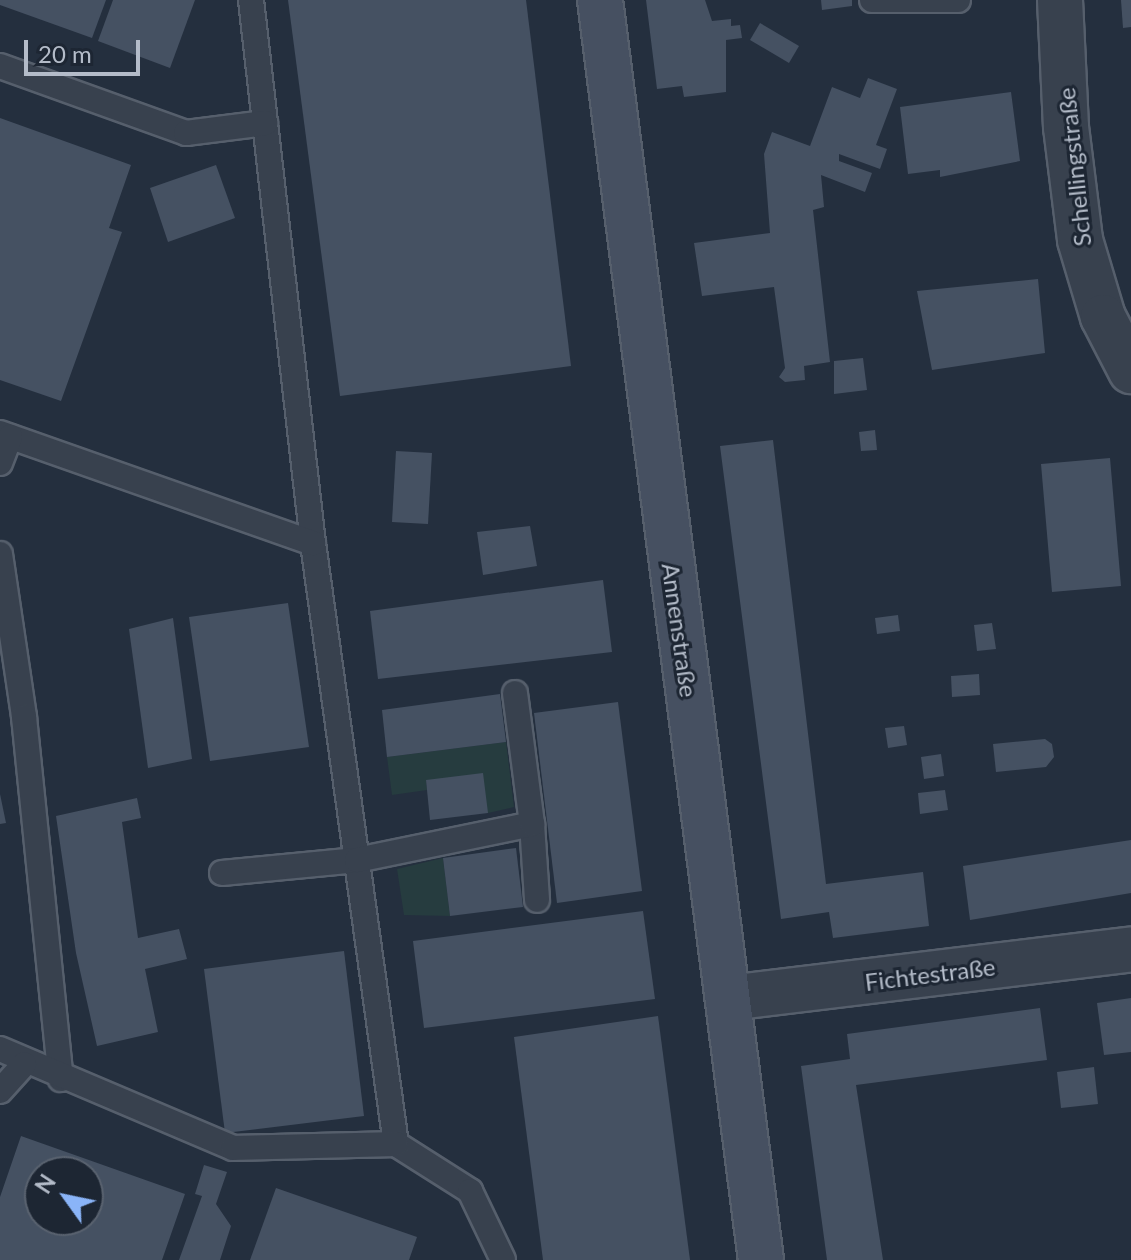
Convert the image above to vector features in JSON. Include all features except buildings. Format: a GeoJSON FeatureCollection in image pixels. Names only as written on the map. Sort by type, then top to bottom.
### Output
{"type":"FeatureCollection","features":[{"type":"Feature","properties":{"kind":"street","name":"Annenstraße"},"geometry":{"type":"LineString","coordinates":[[600,0],[761,1260]]}},
{"type":"Feature","properties":{"kind":"street","name":"Schellingstraße"},"geometry":{"type":"LineString","coordinates":[[1060,0],[1066,127],[1080,240],[1103,317],[1131,371]]}},
{"type":"Feature","properties":{"kind":"street","name":"Fichtestraße"},"geometry":{"type":"LineString","coordinates":[[729,998],[1131,949]]}},
{"type":"Feature","properties":{"kind":"lane"},"geometry":{"type":"LineString","coordinates":[[251,0],[313,543],[396,1144]]}},
{"type":"Feature","properties":{"kind":"lane"},"geometry":{"type":"LineString","coordinates":[[872,0],[958,0]]}},
{"type":"Feature","properties":{"kind":"lane"},"geometry":{"type":"LineString","coordinates":[[0,66],[186,133],[265,123]]}},
{"type":"Feature","properties":{"kind":"lane"},"geometry":{"type":"LineString","coordinates":[[0,463],[5,435],[313,543]]}},
{"type":"Feature","properties":{"kind":"lane"},"geometry":{"type":"LineString","coordinates":[[0,554],[24,717],[61,1079]]}},
{"type":"Feature","properties":{"kind":"lane"},"geometry":{"type":"LineString","coordinates":[[515,693],[532,824],[537,900]]}},
{"type":"Feature","properties":{"kind":"lane"},"geometry":{"type":"LineString","coordinates":[[222,873],[357,860],[532,824]]}},
{"type":"Feature","properties":{"kind":"lane"},"geometry":{"type":"LineString","coordinates":[[0,1049],[24,1064],[233,1148],[396,1144],[470,1191],[503,1260]]}},
{"type":"Feature","properties":{"kind":"lane"},"geometry":{"type":"LineString","coordinates":[[0,1091],[24,1064]]}},
{"type":"Feature","properties":{"kind":"green space"},"geometry":{"type":"Polygon","coordinates":[[[506,742],[514,807],[488,813],[426,780],[427,790],[392,795],[387,757],[506,742]]]}},
{"type":"Feature","properties":{"kind":"green space"},"geometry":{"type":"Polygon","coordinates":[[[443,858],[450,916],[404,915],[397,869],[443,858]]]}}]}
